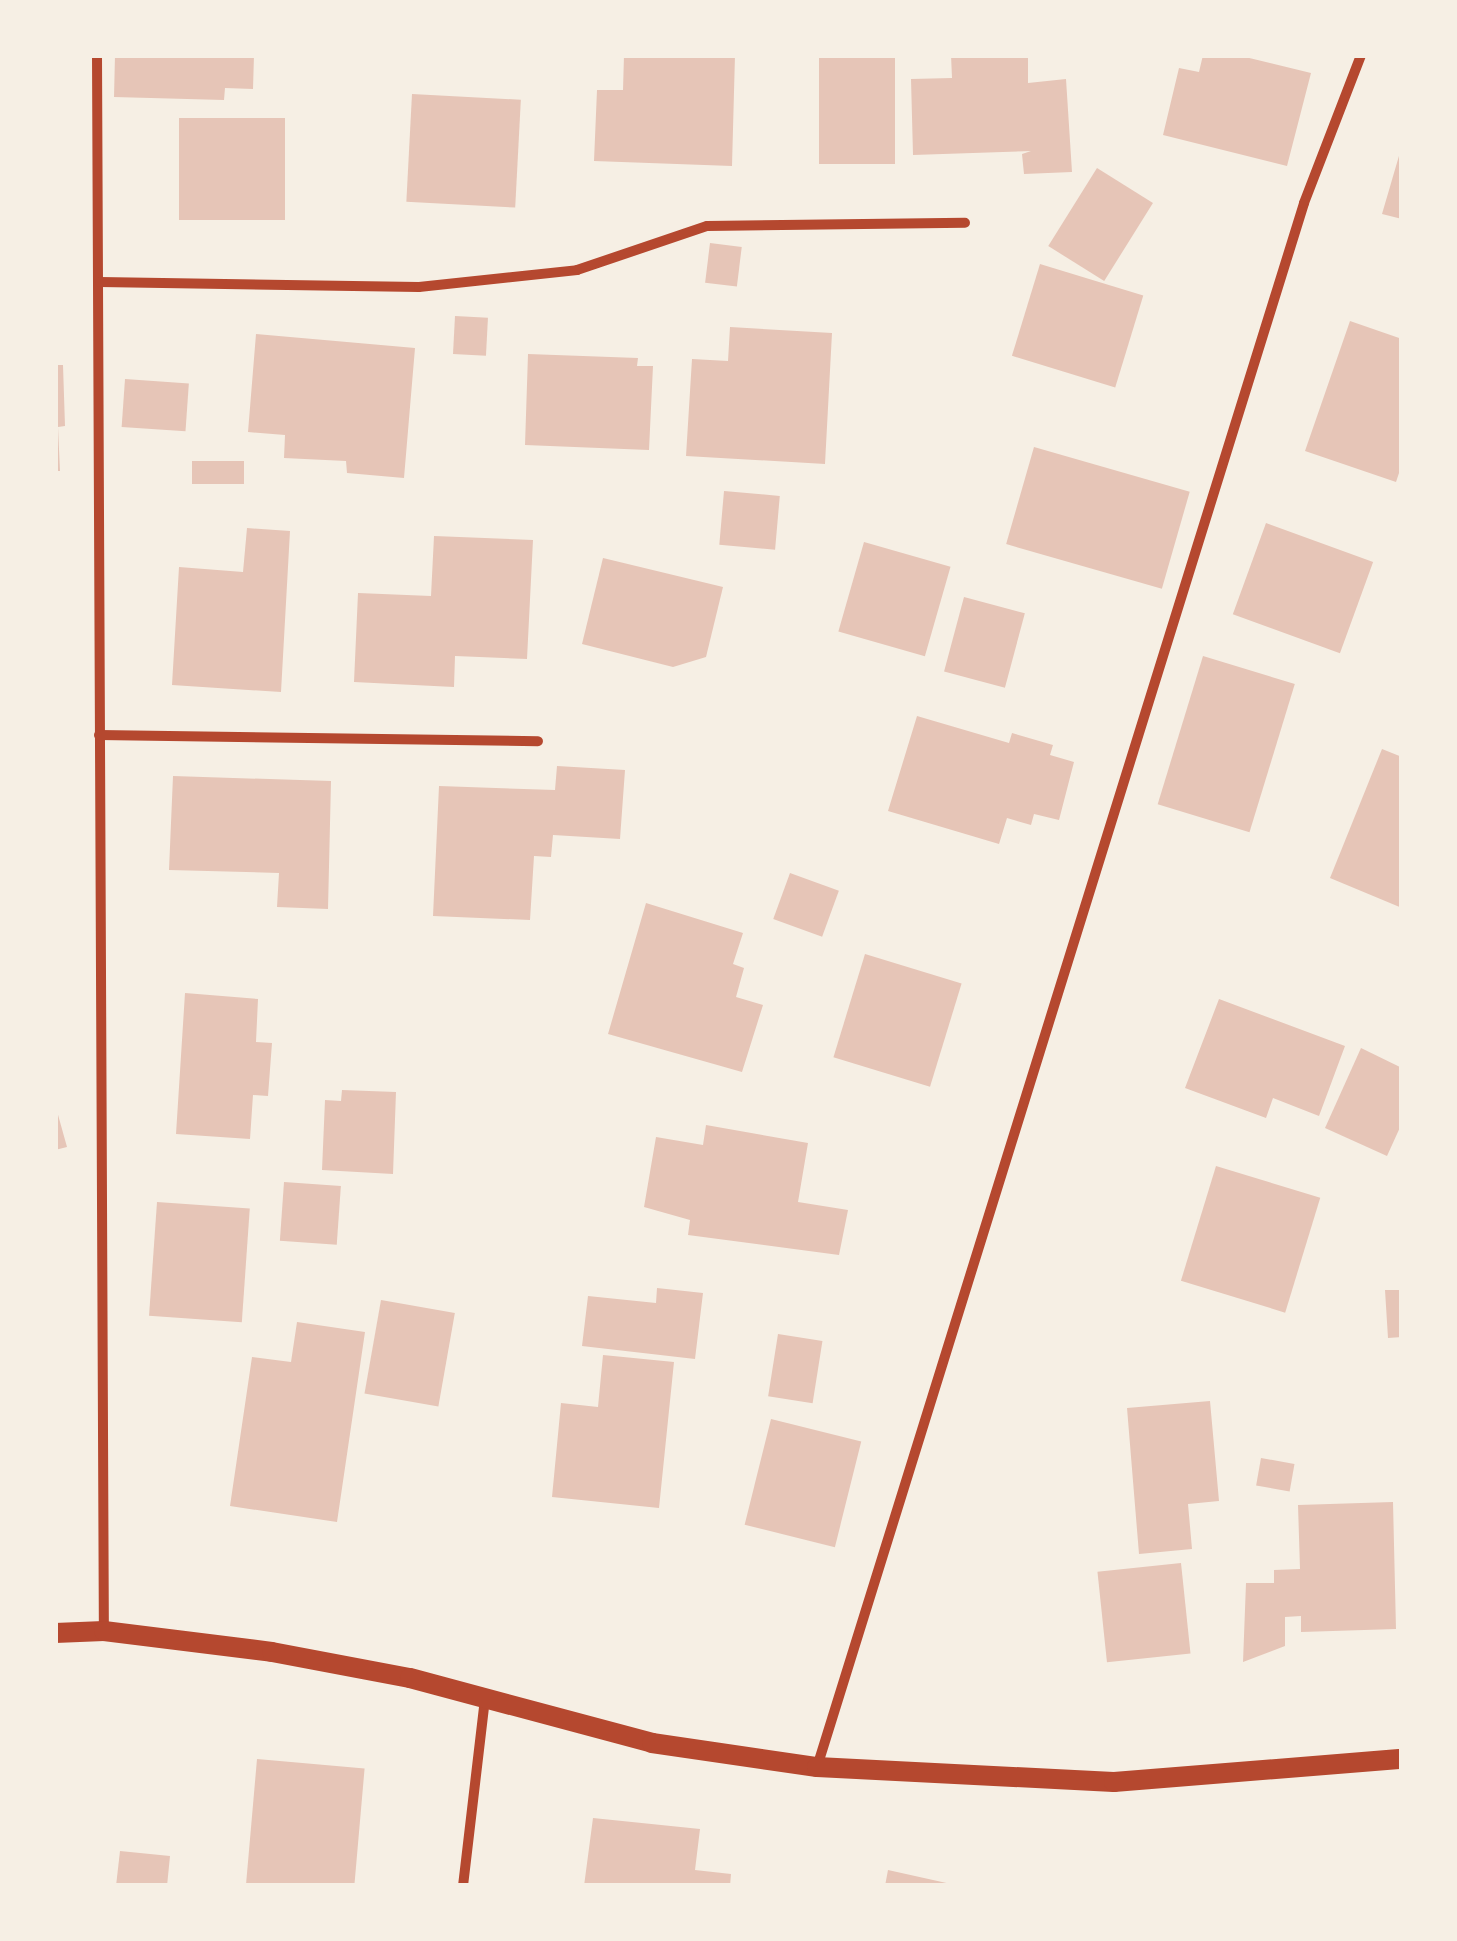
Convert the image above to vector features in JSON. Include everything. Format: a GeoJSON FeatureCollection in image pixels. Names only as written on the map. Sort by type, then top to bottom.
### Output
{"type":"FeatureCollection","features":[{"type":"Feature","properties":{"kind":"main road"},"geometry":{"type":"LineString","coordinates":[[55,1633],[104,1630],[272,1652],[486,1698],[652,1744],[817,1767],[1114,1782],[1402,1759]]}},
{"type":"Feature","properties":{"kind":"street"},"geometry":{"type":"LineString","coordinates":[[97,55],[104,1630]]}},
{"type":"Feature","properties":{"kind":"street"},"geometry":{"type":"LineString","coordinates":[[817,1767],[1298,222],[1361,55]]}},
{"type":"Feature","properties":{"kind":"street"},"geometry":{"type":"LineString","coordinates":[[100,282],[419,288],[577,270],[706,226],[965,224]]}},
{"type":"Feature","properties":{"kind":"street"},"geometry":{"type":"LineString","coordinates":[[99,735],[538,742]]}},
{"type":"Feature","properties":{"kind":"street"},"geometry":{"type":"LineString","coordinates":[[463,1886],[486,1698]]}},
{"type":"Feature","properties":{"kind":"building"},"geometry":{"type":"Polygon","coordinates":[[[115,55],[254,55],[253,89],[225,88],[224,100],[114,97],[115,55]]]}},
{"type":"Feature","properties":{"kind":"building"},"geometry":{"type":"Polygon","coordinates":[[[624,55],[735,55],[732,166],[594,161],[597,90],[623,90],[624,55]]]}},
{"type":"Feature","properties":{"kind":"building"},"geometry":{"type":"Polygon","coordinates":[[[819,55],[895,55],[895,164],[819,164],[819,55]]]}},
{"type":"Feature","properties":{"kind":"building"},"geometry":{"type":"Polygon","coordinates":[[[951,55],[1028,55],[1028,83],[1066,79],[1072,172],[1024,174],[1022,154],[1031,151],[913,155],[911,79],[952,78],[951,55]]]}},
{"type":"Feature","properties":{"kind":"building"},"geometry":{"type":"Polygon","coordinates":[[[1203,55],[1237,55],[1311,73],[1287,166],[1163,135],[1179,68],[1199,72],[1203,55]]]}},
{"type":"Feature","properties":{"kind":"building"},"geometry":{"type":"Polygon","coordinates":[[[412,94],[521,100],[515,208],[406,202],[412,94]]]}},
{"type":"Feature","properties":{"kind":"building"},"geometry":{"type":"Polygon","coordinates":[[[179,118],[285,118],[285,220],[179,220],[179,118]]]}},
{"type":"Feature","properties":{"kind":"building"},"geometry":{"type":"Polygon","coordinates":[[[1402,149],[1402,219],[1382,214],[1402,149]]]}},
{"type":"Feature","properties":{"kind":"building"},"geometry":{"type":"Polygon","coordinates":[[[1097,168],[1153,203],[1104,281],[1048,246],[1097,168]]]}},
{"type":"Feature","properties":{"kind":"building"},"geometry":{"type":"Polygon","coordinates":[[[710,243],[742,247],[737,287],[705,283],[710,243]]]}},
{"type":"Feature","properties":{"kind":"building"},"geometry":{"type":"Polygon","coordinates":[[[1040,264],[1143,296],[1115,387],[1012,356],[1040,264]]]}},
{"type":"Feature","properties":{"kind":"building"},"geometry":{"type":"Polygon","coordinates":[[[455,316],[488,318],[486,356],[453,354],[455,316]]]}},
{"type":"Feature","properties":{"kind":"building"},"geometry":{"type":"Polygon","coordinates":[[[1350,321],[1402,339],[1402,464],[1396,482],[1305,451],[1350,321]]]}},
{"type":"Feature","properties":{"kind":"building"},"geometry":{"type":"Polygon","coordinates":[[[730,327],[832,333],[825,464],[686,456],[692,359],[728,361],[730,327]]]}},
{"type":"Feature","properties":{"kind":"building"},"geometry":{"type":"Polygon","coordinates":[[[256,334],[415,348],[404,478],[347,473],[346,461],[284,458],[285,435],[248,432],[256,334]]]}},
{"type":"Feature","properties":{"kind":"building"},"geometry":{"type":"Polygon","coordinates":[[[528,354],[638,358],[637,366],[653,366],[649,450],[525,445],[528,354]]]}},
{"type":"Feature","properties":{"kind":"building"},"geometry":{"type":"Polygon","coordinates":[[[55,365],[63,365],[65,426],[58,427],[60,471],[55,471],[55,365]]]}},
{"type":"Feature","properties":{"kind":"building"},"geometry":{"type":"Polygon","coordinates":[[[125,379],[189,383],[185,431],[122,427],[125,379]]]}},
{"type":"Feature","properties":{"kind":"building"},"geometry":{"type":"Polygon","coordinates":[[[1034,447],[1190,492],[1162,589],[1006,544],[1034,447]]]}},
{"type":"Feature","properties":{"kind":"building"},"geometry":{"type":"Polygon","coordinates":[[[192,461],[244,461],[244,484],[192,484],[192,461]]]}},
{"type":"Feature","properties":{"kind":"building"},"geometry":{"type":"Polygon","coordinates":[[[724,491],[780,496],[775,550],[719,545],[724,491]]]}},
{"type":"Feature","properties":{"kind":"building"},"geometry":{"type":"Polygon","coordinates":[[[1266,523],[1373,562],[1340,653],[1233,614],[1266,523]]]}},
{"type":"Feature","properties":{"kind":"building"},"geometry":{"type":"Polygon","coordinates":[[[247,528],[290,531],[281,692],[172,685],[179,567],[243,572],[247,528]]]}},
{"type":"Feature","properties":{"kind":"building"},"geometry":{"type":"Polygon","coordinates":[[[434,536],[533,540],[527,659],[455,656],[454,687],[354,682],[358,593],[431,596],[434,536]]]}},
{"type":"Feature","properties":{"kind":"building"},"geometry":{"type":"Polygon","coordinates":[[[864,542],[951,567],[925,656],[838,631],[864,542]]]}},
{"type":"Feature","properties":{"kind":"building"},"geometry":{"type":"Polygon","coordinates":[[[603,558],[723,587],[706,657],[673,667],[582,644],[603,558]]]}},
{"type":"Feature","properties":{"kind":"building"},"geometry":{"type":"Polygon","coordinates":[[[964,597],[1025,613],[1005,688],[944,671],[964,597]]]}},
{"type":"Feature","properties":{"kind":"building"},"geometry":{"type":"Polygon","coordinates":[[[1203,656],[1295,684],[1249,832],[1158,804],[1203,656]]]}},
{"type":"Feature","properties":{"kind":"building"},"geometry":{"type":"Polygon","coordinates":[[[917,716],[1009,743],[1012,733],[1053,745],[1050,755],[1074,762],[1059,820],[1034,814],[1031,825],[1007,818],[999,844],[888,811],[917,716]]]}},
{"type":"Feature","properties":{"kind":"building"},"geometry":{"type":"Polygon","coordinates":[[[1382,749],[1402,757],[1402,908],[1330,878],[1382,749]]]}},
{"type":"Feature","properties":{"kind":"building"},"geometry":{"type":"Polygon","coordinates":[[[557,766],[625,770],[620,839],[553,835],[551,857],[534,856],[530,920],[433,916],[439,786],[555,790],[557,766]]]}},
{"type":"Feature","properties":{"kind":"building"},"geometry":{"type":"Polygon","coordinates":[[[173,776],[331,781],[328,909],[277,907],[279,873],[169,870],[173,776]]]}},
{"type":"Feature","properties":{"kind":"building"},"geometry":{"type":"Polygon","coordinates":[[[790,873],[839,891],[822,937],[773,919],[790,873]]]}},
{"type":"Feature","properties":{"kind":"building"},"geometry":{"type":"Polygon","coordinates":[[[646,903],[743,933],[733,964],[744,968],[736,997],[763,1005],[742,1072],[608,1034],[646,903]]]}},
{"type":"Feature","properties":{"kind":"building"},"geometry":{"type":"Polygon","coordinates":[[[865,954],[962,984],[930,1087],[833,1057],[865,954]]]}},
{"type":"Feature","properties":{"kind":"building"},"geometry":{"type":"Polygon","coordinates":[[[185,993],[258,999],[256,1042],[272,1043],[268,1096],[253,1095],[250,1139],[176,1134],[185,993]]]}},
{"type":"Feature","properties":{"kind":"building"},"geometry":{"type":"Polygon","coordinates":[[[1219,999],[1345,1046],[1319,1116],[1273,1098],[1266,1118],[1185,1088],[1219,999]]]}},
{"type":"Feature","properties":{"kind":"building"},"geometry":{"type":"Polygon","coordinates":[[[1361,1048],[1402,1068],[1402,1123],[1387,1156],[1325,1128],[1361,1048]]]}},
{"type":"Feature","properties":{"kind":"building"},"geometry":{"type":"Polygon","coordinates":[[[342,1090],[396,1092],[393,1174],[322,1170],[325,1100],[341,1101],[342,1090]]]}},
{"type":"Feature","properties":{"kind":"building"},"geometry":{"type":"Polygon","coordinates":[[[55,1104],[67,1147],[55,1150],[55,1104]]]}},
{"type":"Feature","properties":{"kind":"building"},"geometry":{"type":"Polygon","coordinates":[[[706,1125],[808,1143],[798,1202],[848,1210],[839,1255],[688,1235],[690,1220],[644,1207],[656,1137],[703,1145],[706,1125]]]}},
{"type":"Feature","properties":{"kind":"building"},"geometry":{"type":"Polygon","coordinates":[[[1216,1166],[1320,1198],[1285,1313],[1181,1281],[1216,1166]]]}},
{"type":"Feature","properties":{"kind":"building"},"geometry":{"type":"Polygon","coordinates":[[[284,1182],[341,1186],[337,1245],[280,1241],[284,1182]]]}},
{"type":"Feature","properties":{"kind":"building"},"geometry":{"type":"Polygon","coordinates":[[[157,1202],[250,1208],[242,1322],[149,1316],[157,1202]]]}},
{"type":"Feature","properties":{"kind":"building"},"geometry":{"type":"Polygon","coordinates":[[[657,1288],[703,1293],[695,1359],[582,1346],[588,1296],[656,1303],[657,1288]]]}},
{"type":"Feature","properties":{"kind":"building"},"geometry":{"type":"Polygon","coordinates":[[[1385,1290],[1402,1290],[1402,1337],[1388,1338],[1385,1290]]]}},
{"type":"Feature","properties":{"kind":"building"},"geometry":{"type":"Polygon","coordinates":[[[381,1300],[455,1313],[438,1407],[365,1394],[381,1300]]]}},
{"type":"Feature","properties":{"kind":"building"},"geometry":{"type":"Polygon","coordinates":[[[297,1322],[365,1332],[337,1522],[230,1506],[252,1357],[291,1362],[297,1322]]]}},
{"type":"Feature","properties":{"kind":"building"},"geometry":{"type":"Polygon","coordinates":[[[778,1334],[822,1341],[813,1403],[768,1396],[778,1334]]]}},
{"type":"Feature","properties":{"kind":"building"},"geometry":{"type":"Polygon","coordinates":[[[603,1355],[674,1362],[659,1508],[552,1497],[561,1403],[598,1407],[603,1355]]]}},
{"type":"Feature","properties":{"kind":"building"},"geometry":{"type":"Polygon","coordinates":[[[1210,1401],[1219,1501],[1188,1504],[1192,1549],[1139,1554],[1127,1408],[1210,1401]]]}},
{"type":"Feature","properties":{"kind":"building"},"geometry":{"type":"Polygon","coordinates":[[[771,1419],[861,1441],[835,1547],[745,1525],[771,1419]]]}},
{"type":"Feature","properties":{"kind":"building"},"geometry":{"type":"Polygon","coordinates":[[[1261,1458],[1294,1464],[1290,1491],[1256,1486],[1261,1458]]]}},
{"type":"Feature","properties":{"kind":"building"},"geometry":{"type":"Polygon","coordinates":[[[1393,1502],[1396,1629],[1301,1632],[1301,1616],[1285,1617],[1285,1646],[1243,1662],[1246,1583],[1274,1583],[1274,1570],[1300,1569],[1298,1505],[1393,1502]]]}},
{"type":"Feature","properties":{"kind":"building"},"geometry":{"type":"Polygon","coordinates":[[[1181,1563],[1191,1654],[1107,1662],[1097,1572],[1181,1563]]]}},
{"type":"Feature","properties":{"kind":"building"},"geometry":{"type":"Polygon","coordinates":[[[257,1759],[365,1768],[354,1886],[246,1886],[257,1759]]]}},
{"type":"Feature","properties":{"kind":"building"},"geometry":{"type":"Polygon","coordinates":[[[593,1818],[700,1829],[695,1870],[731,1874],[730,1886],[584,1886],[593,1818]]]}},
{"type":"Feature","properties":{"kind":"building"},"geometry":{"type":"Polygon","coordinates":[[[120,1851],[170,1856],[167,1886],[116,1886],[120,1851]]]}},
{"type":"Feature","properties":{"kind":"building"},"geometry":{"type":"Polygon","coordinates":[[[888,1870],[951,1884],[885,1886],[888,1870]]]}}]}
